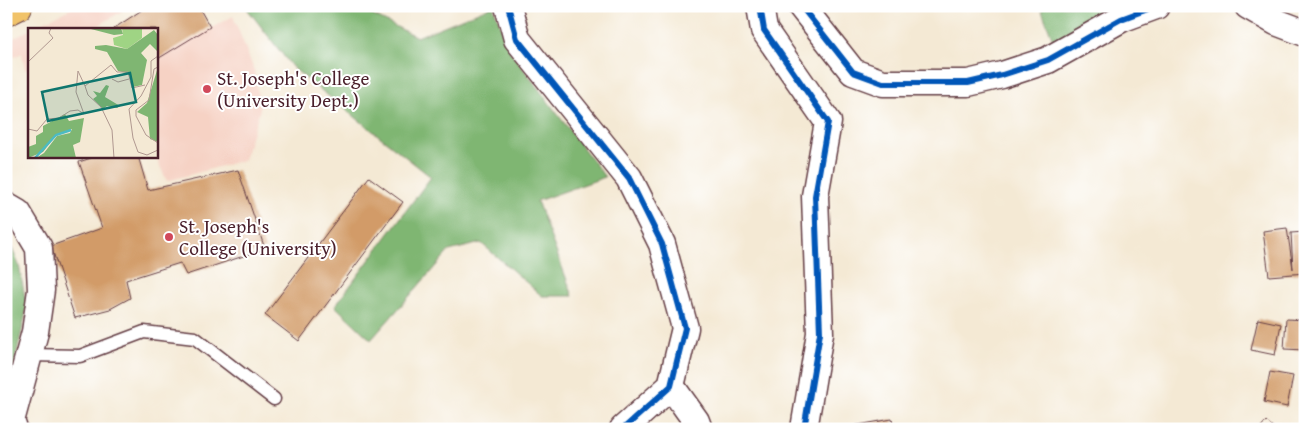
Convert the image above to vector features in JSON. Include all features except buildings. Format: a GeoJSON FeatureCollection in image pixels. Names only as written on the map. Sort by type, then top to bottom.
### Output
{"type":"FeatureCollection","features":[{"type":"Feature","properties":{"kind":"highway"},"geometry":{"type":"LineString","coordinates":[[6,12],[18,6]]}},
{"type":"Feature","properties":{"kind":"street"},"geometry":{"type":"LineString","coordinates":[[508,6],[517,39],[628,178],[662,244],[684,328],[671,386],[623,429]]}},
{"type":"Feature","properties":{"kind":"street"},"geometry":{"type":"LineString","coordinates":[[760,6],[764,30],[828,122],[815,196],[820,334],[804,429]]}},
{"type":"Feature","properties":{"kind":"street"},"geometry":{"type":"LineString","coordinates":[[801,6],[853,72],[883,83],[968,83],[1002,75],[1048,60],[1121,19],[1156,6]]}},
{"type":"Feature","properties":{"kind":"street"},"geometry":{"type":"LineString","coordinates":[[1248,6],[1276,22],[1305,34]]}},
{"type":"Feature","properties":{"kind":"street"},"geometry":{"type":"LineString","coordinates":[[6,206],[18,213],[39,248],[41,290],[29,355],[11,421],[14,429]]}},
{"type":"Feature","properties":{"kind":"street"},"geometry":{"type":"LineString","coordinates":[[671,386],[696,421],[699,429]]}},
{"type":"Feature","properties":{"kind":"lane"},"geometry":{"type":"LineString","coordinates":[[29,355],[80,356],[144,332],[195,338],[274,399]]}},
{"type":"Feature","properties":{"kind":"shaded area"},"geometry":{"type":"Polygon","coordinates":[[[76,6],[130,6],[95,28],[32,28],[76,6]]]}},
{"type":"Feature","properties":{"kind":"shaded area","name":"St. Joseph's College (University Dept.)"},"geometry":{"type":"Polygon","coordinates":[[[233,16],[254,70],[260,109],[244,160],[167,181],[156,158],[158,158],[158,59],[233,16]]]}},
{"type":"Feature","properties":{"kind":"shaded area"},"geometry":{"type":"Polygon","coordinates":[[[28,31],[28,68],[25,70],[22,53],[6,61],[6,42],[28,31]]]}},
{"type":"Feature","properties":{"kind":"green space"},"geometry":{"type":"Polygon","coordinates":[[[245,6],[354,6],[417,37],[493,6],[510,51],[605,177],[537,201],[573,296],[542,296],[481,243],[449,251],[371,340],[335,306],[431,177],[293,68],[245,6]]]}},
{"type":"Feature","properties":{"kind":"green space"},"geometry":{"type":"Polygon","coordinates":[[[1040,6],[1128,6],[1055,45],[1040,6]]]}},
{"type":"Feature","properties":{"kind":"green space"},"geometry":{"type":"Polygon","coordinates":[[[6,235],[19,265],[27,308],[6,401],[6,235]]]}},
{"type":"Feature","properties":{"kind":"cycle path"},"geometry":{"type":"LineString","coordinates":[[508,6],[517,39],[629,178],[662,244],[685,328],[671,386],[623,429]]}},
{"type":"Feature","properties":{"kind":"cycle path"},"geometry":{"type":"LineString","coordinates":[[760,6],[764,30],[828,122],[815,196],[820,333],[804,429]]}},
{"type":"Feature","properties":{"kind":"cycle path"},"geometry":{"type":"LineString","coordinates":[[801,6],[853,72],[883,83],[968,83],[1002,75],[1048,60],[1121,19],[1156,6]]}},
{"type":"Feature","properties":{"kind":"place","name":"St. Joseph's College (University Dept.)"},"geometry":{"type":"Point","coordinates":[207,89]}},
{"type":"Feature","properties":{"kind":"place","name":"St. Joseph's College (University)"},"geometry":{"type":"Point","coordinates":[169,237]}}]}
